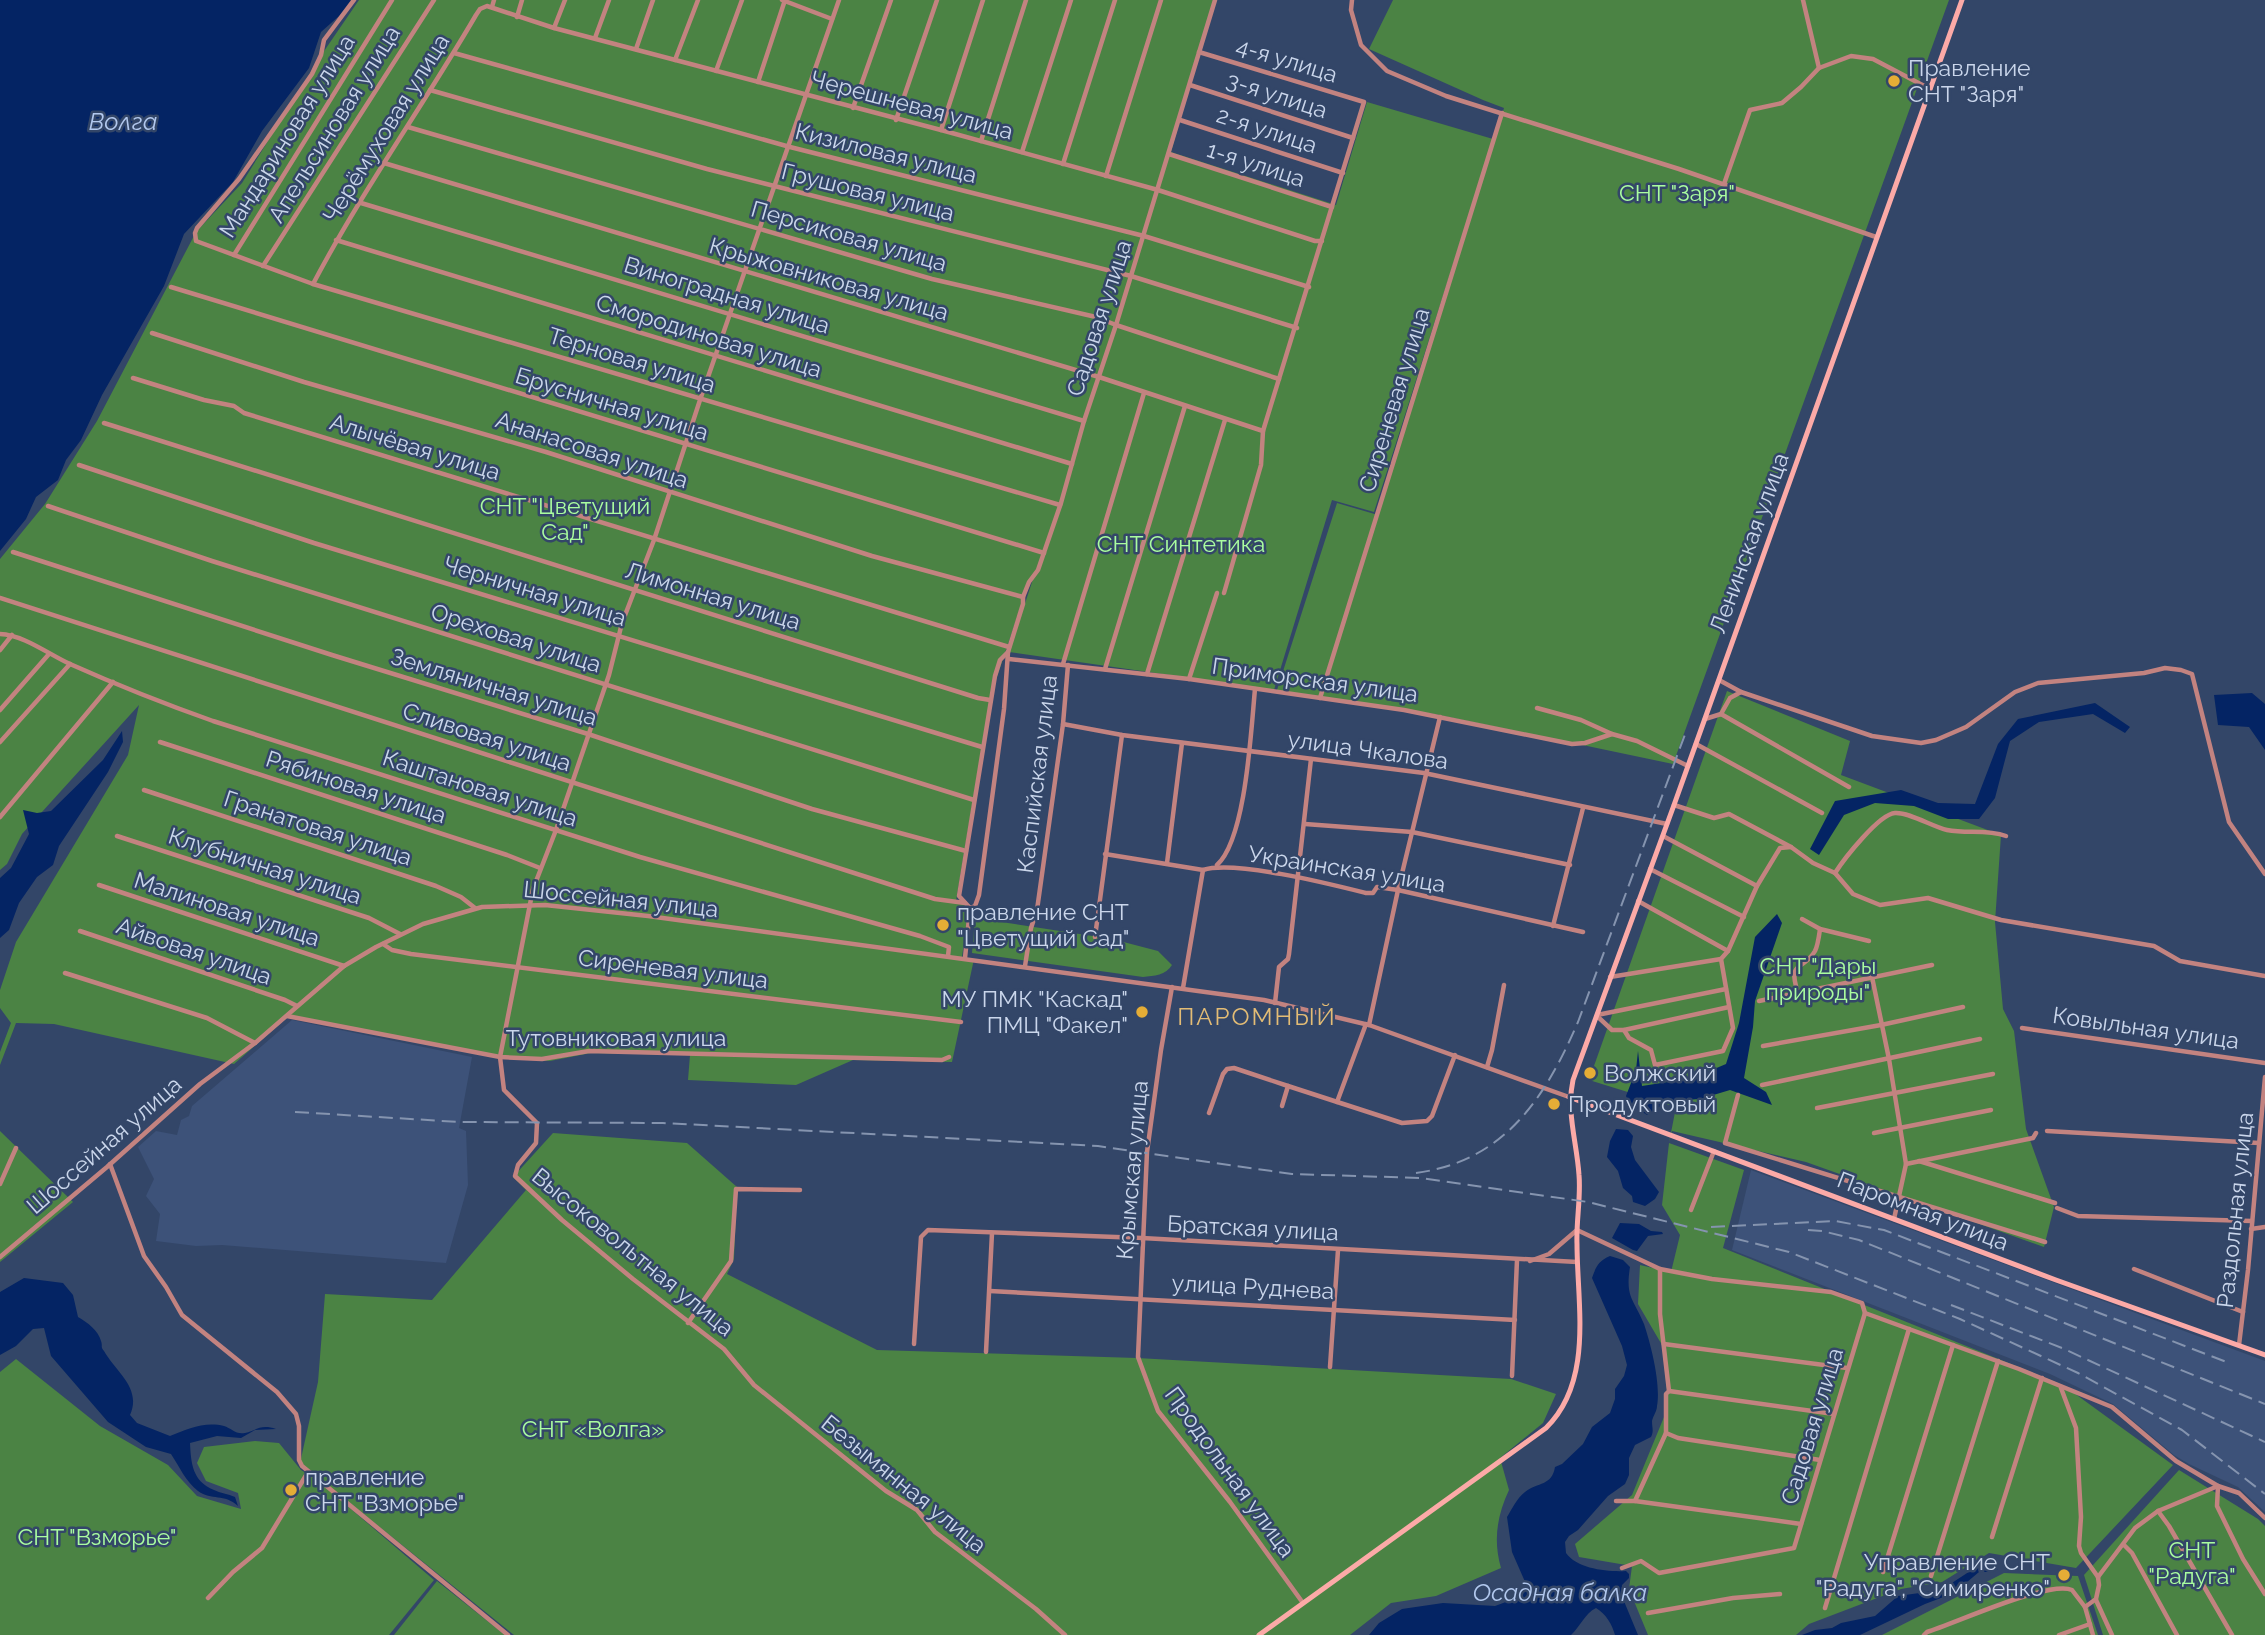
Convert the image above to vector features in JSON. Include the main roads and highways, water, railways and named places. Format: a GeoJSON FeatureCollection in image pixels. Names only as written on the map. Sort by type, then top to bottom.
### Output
{"type":"FeatureCollection","features":[{"type":"Feature","properties":{"kind":"water","name":"Волга"},"geometry":{"type":"Polygon","coordinates":[[[0,0],[351,0],[339,16],[321,32],[309,68],[262,131],[233,182],[184,234],[164,286],[102,395],[81,440],[66,460],[58,480],[36,497],[26,519],[0,551],[0,0]]]}},
{"type":"Feature","properties":{"kind":"water"},"geometry":{"type":"Polygon","coordinates":[[[2252,693],[2265,704],[2265,750],[2249,727],[2218,725],[2214,695],[2252,693]]]}},
{"type":"Feature","properties":{"kind":"water"},"geometry":{"type":"Polygon","coordinates":[[[2095,703],[2130,727],[2125,733],[2093,714],[2039,722],[2010,741],[1995,798],[1979,819],[1948,819],[1914,806],[1875,803],[1844,815],[1819,855],[1810,849],[1835,801],[1901,790],[1938,803],[1975,804],[1998,744],[2018,719],[2095,703]]]}},
{"type":"Feature","properties":{"kind":"water"},"geometry":{"type":"Polygon","coordinates":[[[122,731],[123,742],[108,772],[59,846],[53,865],[37,877],[19,903],[9,930],[0,938],[0,878],[11,868],[29,834],[23,810],[37,813],[51,811],[103,760],[122,731]]]}},
{"type":"Feature","properties":{"kind":"water"},"geometry":{"type":"Polygon","coordinates":[[[1777,914],[1782,923],[1755,1001],[1744,1078],[1766,1092],[1772,1105],[1730,1090],[1700,1099],[1668,1101],[1647,1115],[1629,1103],[1626,1096],[1636,1070],[1638,1051],[1642,1086],[1693,1078],[1726,1064],[1739,1023],[1755,937],[1777,914]]]}},
{"type":"Feature","properties":{"kind":"water"},"geometry":{"type":"Polygon","coordinates":[[[1616,1129],[1628,1130],[1633,1136],[1631,1147],[1635,1160],[1659,1192],[1655,1199],[1645,1206],[1633,1202],[1632,1196],[1623,1188],[1618,1171],[1607,1157],[1616,1129]]]}},
{"type":"Feature","properties":{"kind":"water"},"geometry":{"type":"Polygon","coordinates":[[[1620,1223],[1639,1224],[1663,1234],[1648,1236],[1637,1251],[1633,1250],[1612,1238],[1620,1223]]]}},
{"type":"Feature","properties":{"kind":"water","name":"Осадная балка"},"geometry":{"type":"Polygon","coordinates":[[[1610,1256],[1623,1260],[1630,1267],[1631,1298],[1644,1324],[1655,1365],[1657,1408],[1652,1421],[1651,1437],[1635,1445],[1629,1458],[1629,1475],[1625,1484],[1608,1496],[1565,1542],[1566,1553],[1577,1563],[1602,1570],[1626,1571],[1629,1574],[1629,1578],[1622,1585],[1621,1594],[1638,1635],[1615,1635],[1608,1620],[1596,1608],[1571,1635],[1369,1635],[1379,1623],[1402,1609],[1443,1603],[1495,1606],[1522,1596],[1526,1584],[1512,1552],[1507,1517],[1522,1494],[1548,1481],[1555,1467],[1562,1464],[1583,1444],[1592,1427],[1610,1413],[1615,1389],[1624,1376],[1627,1365],[1622,1346],[1592,1278],[1598,1265],[1610,1256]]]}},
{"type":"Feature","properties":{"kind":"water"},"geometry":{"type":"Polygon","coordinates":[[[24,1278],[63,1283],[73,1295],[78,1317],[98,1333],[103,1349],[130,1388],[133,1405],[130,1415],[137,1423],[170,1436],[196,1426],[210,1424],[242,1433],[263,1427],[276,1429],[255,1430],[241,1438],[217,1436],[190,1443],[192,1464],[201,1482],[216,1491],[235,1497],[238,1506],[228,1500],[198,1491],[186,1479],[171,1454],[146,1447],[108,1422],[51,1356],[44,1328],[33,1329],[16,1346],[0,1355],[0,1292],[24,1278]]]}},
{"type":"Feature","properties":{"kind":"water"},"geometry":{"type":"Polygon","coordinates":[[[1981,1564],[1998,1569],[1979,1572],[1954,1593],[1860,1635],[1802,1635],[1875,1616],[1898,1596],[1941,1590],[1981,1564]]]}},
{"type":"Feature","properties":{"kind":"railway"},"geometry":{"type":"LineString","coordinates":[[1416,1173],[1447,1166],[1474,1155],[1498,1140],[1518,1122],[1551,1076],[1578,1022],[1687,729]]}},
{"type":"Feature","properties":{"kind":"railway"},"geometry":{"type":"LineString","coordinates":[[295,1112],[460,1122],[663,1123],[1098,1146],[1292,1174],[1421,1178],[1588,1202],[1789,1252],[1960,1319],[2078,1373],[2182,1430],[2265,1494]]}},
{"type":"Feature","properties":{"kind":"railway"},"geometry":{"type":"LineString","coordinates":[[1711,1227],[1835,1221],[1884,1230],[2229,1363]]}},
{"type":"Feature","properties":{"kind":"railway"},"geometry":{"type":"LineString","coordinates":[[1808,1230],[1859,1240],[2265,1404]]}},
{"type":"Feature","properties":{"kind":"railway"},"geometry":{"type":"LineString","coordinates":[[1951,1305],[2062,1348],[2265,1442]]}},
{"type":"Feature","properties":{"kind":"place","name":"Правление СНТ \"Заря\""},"geometry":{"type":"Point","coordinates":[1894,81]}},
{"type":"Feature","properties":{"kind":"place","name":"правление СНТ \"Цветущий Сад\""},"geometry":{"type":"Point","coordinates":[943,925]}},
{"type":"Feature","properties":{"kind":"place","name":"МУ ПМК \"Каскад\" ПМЦ \"Факел\""},"geometry":{"type":"Point","coordinates":[1142,1012]}},
{"type":"Feature","properties":{"kind":"place","name":"Волжский"},"geometry":{"type":"Point","coordinates":[1590,1073]}},
{"type":"Feature","properties":{"kind":"place","name":"Продуктовый"},"geometry":{"type":"Point","coordinates":[1554,1104]}},
{"type":"Feature","properties":{"kind":"place","name":"правление СНТ \"Взморье\""},"geometry":{"type":"Point","coordinates":[291,1490]}},
{"type":"Feature","properties":{"kind":"place","name":"Управление СНТ \"Радуга\", \"Симиренко\""},"geometry":{"type":"Point","coordinates":[2064,1575]}},
{"type":"Feature","properties":{"kind":"district","name":"ПАРОМНЫЙ"},"geometry":{"type":"Point","coordinates":[1257,1017]}},
{"type":"Feature","properties":{"kind":"park label","name":"СНТ \"Заря\""},"geometry":{"type":"Point","coordinates":[1677,193]}},
{"type":"Feature","properties":{"kind":"park label","name":"СНТ \"Цветущий Сад\""},"geometry":{"type":"Point","coordinates":[565,519]}},
{"type":"Feature","properties":{"kind":"park label","name":"СНТ Синтетика"},"geometry":{"type":"Point","coordinates":[1181,544]}},
{"type":"Feature","properties":{"kind":"park label","name":"СНТ \"Дары природы\""},"geometry":{"type":"Point","coordinates":[1818,979]}},
{"type":"Feature","properties":{"kind":"park label","name":"СНТ «Волга»"},"geometry":{"type":"Point","coordinates":[593,1429]}},
{"type":"Feature","properties":{"kind":"park label","name":"СНТ \"Взморье\""},"geometry":{"type":"Point","coordinates":[97,1537]}},
{"type":"Feature","properties":{"kind":"park label","name":"СНТ \"Радуга\""},"geometry":{"type":"Point","coordinates":[2192,1563]}}]}
